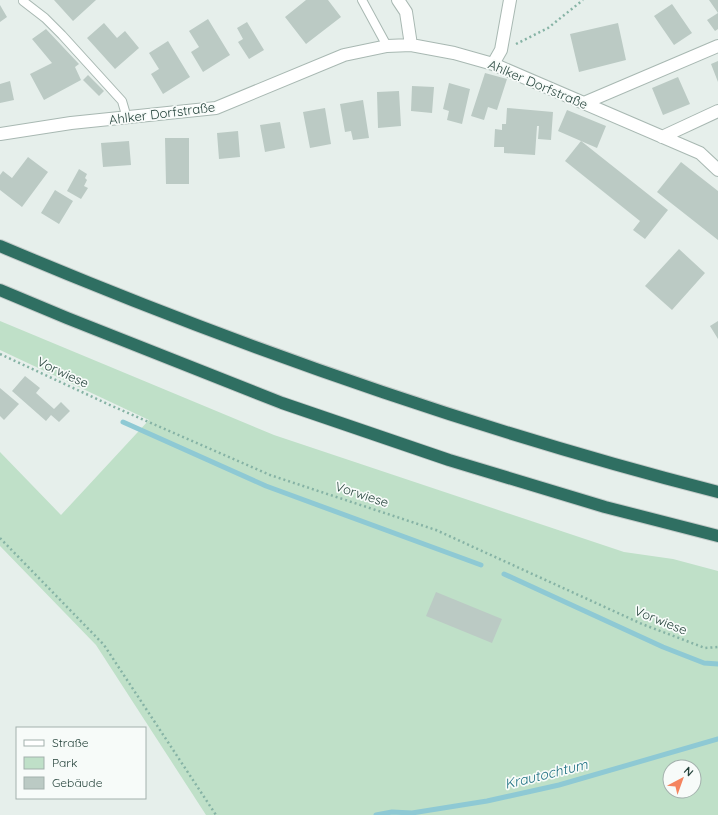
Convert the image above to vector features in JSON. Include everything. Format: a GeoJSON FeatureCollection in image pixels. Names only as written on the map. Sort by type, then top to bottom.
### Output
{"type":"FeatureCollection","features":[{"type":"Feature","properties":{"kind":"highway"},"geometry":{"type":"LineString","coordinates":[[0,246],[83,281],[298,364],[469,421],[618,466],[718,492]]}},
{"type":"Feature","properties":{"kind":"highway"},"geometry":{"type":"LineString","coordinates":[[0,290],[74,321],[282,403],[464,464],[606,507],[718,536]]}},
{"type":"Feature","properties":{"kind":"street"},"geometry":{"type":"LineString","coordinates":[[398,0],[406,12],[411,45]]}},
{"type":"Feature","properties":{"kind":"street"},"geometry":{"type":"LineString","coordinates":[[493,64],[501,50],[510,0]]}},
{"type":"Feature","properties":{"kind":"street","name":"Ahlker Dorfstraße"},"geometry":{"type":"LineString","coordinates":[[0,134],[71,123],[216,108],[344,55],[387,46],[411,45],[454,53],[493,64],[700,153],[718,170]]}},
{"type":"Feature","properties":{"kind":"street"},"geometry":{"type":"LineString","coordinates":[[584,103],[718,46]]}},
{"type":"Feature","properties":{"kind":"street"},"geometry":{"type":"LineString","coordinates":[[662,137],[718,111]]}},
{"type":"Feature","properties":{"kind":"lane"},"geometry":{"type":"LineString","coordinates":[[362,0],[387,46]]}},
{"type":"Feature","properties":{"kind":"lane"},"geometry":{"type":"LineString","coordinates":[[23,1],[45,18],[62,35],[122,101],[127,118]]}},
{"type":"Feature","properties":{"kind":"path"},"geometry":{"type":"LineString","coordinates":[[501,50],[548,28],[583,0]]}},
{"type":"Feature","properties":{"kind":"path","name":"Vorwiese"},"geometry":{"type":"LineString","coordinates":[[0,354],[126,412],[270,475],[436,530],[642,624],[705,648],[718,647]]}},
{"type":"Feature","properties":{"kind":"path"},"geometry":{"type":"LineString","coordinates":[[0,538],[104,645],[216,815]]}},
{"type":"Feature","properties":{"kind":"green space"},"geometry":{"type":"Polygon","coordinates":[[[0,321],[274,435],[624,552],[673,559],[718,571],[718,815],[206,815],[96,645],[0,546],[0,452],[61,515],[149,420],[0,350],[0,321]]]}},
{"type":"Feature","properties":{"kind":"building"},"geometry":{"type":"Polygon","coordinates":[[[54,0],[96,0],[73,21],[54,0]]]}},
{"type":"Feature","properties":{"kind":"building"},"geometry":{"type":"Polygon","coordinates":[[[306,0],[328,0],[341,17],[306,44],[285,17],[306,0]]]}},
{"type":"Feature","properties":{"kind":"building"},"geometry":{"type":"Polygon","coordinates":[[[709,0],[718,0],[718,13],[709,0]]]}},
{"type":"Feature","properties":{"kind":"building"},"geometry":{"type":"Polygon","coordinates":[[[672,4],[692,33],[674,45],[654,16],[672,4]]]}},
{"type":"Feature","properties":{"kind":"building"},"geometry":{"type":"Polygon","coordinates":[[[0,5],[7,17],[0,22],[0,5]]]}},
{"type":"Feature","properties":{"kind":"building"},"geometry":{"type":"Polygon","coordinates":[[[718,13],[718,29],[715,31],[707,20],[718,13]]]}},
{"type":"Feature","properties":{"kind":"building"},"geometry":{"type":"Polygon","coordinates":[[[208,19],[230,55],[203,72],[191,52],[199,47],[189,31],[208,19]]]}},
{"type":"Feature","properties":{"kind":"building"},"geometry":{"type":"Polygon","coordinates":[[[247,22],[264,50],[249,59],[238,42],[243,39],[237,28],[247,22]]]}},
{"type":"Feature","properties":{"kind":"building"},"geometry":{"type":"Polygon","coordinates":[[[104,23],[117,38],[125,31],[139,48],[115,69],[87,38],[104,23]]]}},
{"type":"Feature","properties":{"kind":"building"},"geometry":{"type":"Polygon","coordinates":[[[618,23],[626,60],[579,72],[570,34],[618,23]]]}},
{"type":"Feature","properties":{"kind":"building"},"geometry":{"type":"Polygon","coordinates":[[[46,29],[79,64],[75,67],[81,80],[44,100],[30,74],[52,63],[32,39],[46,29]]]}},
{"type":"Feature","properties":{"kind":"building"},"geometry":{"type":"Polygon","coordinates":[[[168,41],[190,77],[163,94],[151,74],[159,69],[149,53],[168,41]]]}},
{"type":"Feature","properties":{"kind":"building"},"geometry":{"type":"Polygon","coordinates":[[[718,61],[718,82],[711,64],[718,61]]]}},
{"type":"Feature","properties":{"kind":"building"},"geometry":{"type":"Polygon","coordinates":[[[485,73],[507,79],[497,110],[488,107],[484,120],[471,116],[485,73]]]}},
{"type":"Feature","properties":{"kind":"building"},"geometry":{"type":"Polygon","coordinates":[[[88,75],[104,91],[99,96],[83,80],[88,75]]]}},
{"type":"Feature","properties":{"kind":"building"},"geometry":{"type":"Polygon","coordinates":[[[678,77],[690,104],[663,115],[652,88],[678,77]]]}},
{"type":"Feature","properties":{"kind":"building"},"geometry":{"type":"Polygon","coordinates":[[[10,81],[14,100],[0,103],[0,84],[10,81]]]}},
{"type":"Feature","properties":{"kind":"building"},"geometry":{"type":"Polygon","coordinates":[[[449,83],[470,89],[462,124],[447,120],[449,111],[443,109],[449,83]]]}},
{"type":"Feature","properties":{"kind":"building"},"geometry":{"type":"Polygon","coordinates":[[[412,86],[434,87],[432,113],[411,111],[412,86]]]}},
{"type":"Feature","properties":{"kind":"building"},"geometry":{"type":"Polygon","coordinates":[[[399,91],[401,126],[378,128],[377,92],[399,91]]]}},
{"type":"Feature","properties":{"kind":"building"},"geometry":{"type":"Polygon","coordinates":[[[363,100],[369,138],[353,140],[351,131],[345,132],[340,104],[363,100]]]}},
{"type":"Feature","properties":{"kind":"building"},"geometry":{"type":"Polygon","coordinates":[[[325,108],[331,144],[310,148],[303,112],[325,108]]]}},
{"type":"Feature","properties":{"kind":"building"},"geometry":{"type":"Polygon","coordinates":[[[507,108],[553,112],[551,140],[538,139],[539,126],[537,126],[535,155],[504,153],[504,147],[494,147],[495,129],[502,130],[502,124],[506,124],[507,108]]]}},
{"type":"Feature","properties":{"kind":"building"},"geometry":{"type":"Polygon","coordinates":[[[567,110],[606,126],[597,148],[558,131],[567,110]]]}},
{"type":"Feature","properties":{"kind":"building"},"geometry":{"type":"Polygon","coordinates":[[[280,122],[285,148],[265,152],[260,125],[280,122]]]}},
{"type":"Feature","properties":{"kind":"building"},"geometry":{"type":"Polygon","coordinates":[[[238,131],[240,157],[219,159],[217,133],[238,131]]]}},
{"type":"Feature","properties":{"kind":"building"},"geometry":{"type":"Polygon","coordinates":[[[165,138],[189,138],[189,184],[166,184],[165,138]]]}},
{"type":"Feature","properties":{"kind":"building"},"geometry":{"type":"Polygon","coordinates":[[[129,141],[131,165],[103,167],[101,143],[129,141]]]}},
{"type":"Feature","properties":{"kind":"building"},"geometry":{"type":"Polygon","coordinates":[[[581,141],[668,210],[645,239],[633,230],[640,221],[565,161],[581,141]]]}},
{"type":"Feature","properties":{"kind":"building"},"geometry":{"type":"Polygon","coordinates":[[[28,157],[48,172],[22,207],[0,190],[0,175],[3,171],[12,178],[28,157]]]}},
{"type":"Feature","properties":{"kind":"building"},"geometry":{"type":"Polygon","coordinates":[[[681,162],[718,191],[718,240],[657,192],[681,162]]]}},
{"type":"Feature","properties":{"kind":"building"},"geometry":{"type":"Polygon","coordinates":[[[79,169],[87,174],[85,178],[87,180],[84,186],[88,188],[81,199],[67,191],[79,169]]]}},
{"type":"Feature","properties":{"kind":"building"},"geometry":{"type":"Polygon","coordinates":[[[55,190],[73,201],[59,224],[41,213],[55,190]]]}},
{"type":"Feature","properties":{"kind":"building"},"geometry":{"type":"Polygon","coordinates":[[[679,249],[705,273],[672,310],[645,286],[679,249]]]}},
{"type":"Feature","properties":{"kind":"building"},"geometry":{"type":"Polygon","coordinates":[[[718,321],[718,339],[710,326],[718,321]]]}},
{"type":"Feature","properties":{"kind":"building"},"geometry":{"type":"Polygon","coordinates":[[[25,376],[40,388],[36,393],[54,409],[61,402],[70,411],[59,422],[51,415],[46,421],[12,391],[25,376]]]}},
{"type":"Feature","properties":{"kind":"building"},"geometry":{"type":"Polygon","coordinates":[[[0,388],[19,404],[4,420],[0,416],[0,388]]]}},
{"type":"Feature","properties":{"kind":"building"},"geometry":{"type":"Polygon","coordinates":[[[436,592],[502,619],[492,643],[426,616],[436,592]]]}},
{"type":"Feature","properties":{"kind":"waterway"},"geometry":{"type":"LineString","coordinates":[[123,422],[266,486],[481,565]]}},
{"type":"Feature","properties":{"kind":"waterway"},"geometry":{"type":"LineString","coordinates":[[504,574],[663,647],[704,663],[718,664]]}},
{"type":"Feature","properties":{"kind":"waterway","name":"Krautochtum"},"geometry":{"type":"LineString","coordinates":[[376,815],[392,812],[412,813],[487,801],[559,785],[718,739]]}}]}
